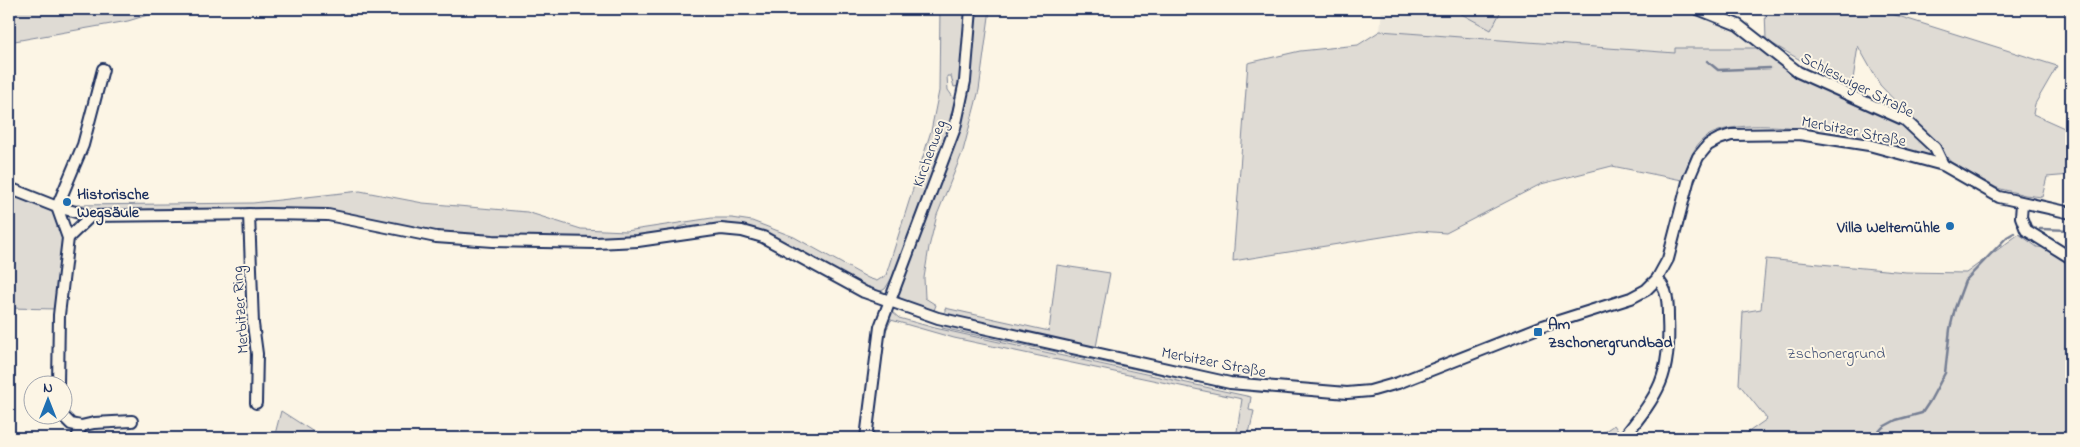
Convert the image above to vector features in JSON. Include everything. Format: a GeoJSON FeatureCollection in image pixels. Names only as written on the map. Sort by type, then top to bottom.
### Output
{"type":"FeatureCollection","features":[{"type":"Feature","properties":{"kind":"street","name":"Kirchenweg"},"geometry":{"type":"LineString","coordinates":[[888,302],[955,128],[965,81],[972,9]]}},
{"type":"Feature","properties":{"kind":"street","name":"Schleswiger Straße"},"geometry":{"type":"LineString","coordinates":[[1698,9],[1738,25],[1798,72],[1905,120],[1935,148],[1942,165]]}},
{"type":"Feature","properties":{"kind":"street"},"geometry":{"type":"LineString","coordinates":[[58,374],[59,315],[68,238],[57,207],[82,145],[103,69]]}},
{"type":"Feature","properties":{"kind":"street","name":"Merbitzer Straße"},"geometry":{"type":"LineString","coordinates":[[249,214],[328,215],[436,236],[493,241],[596,243],[638,241],[720,229],[742,231],[763,237],[864,292],[938,318],[1230,383],[1347,394],[1370,391],[1398,383],[1543,326],[1631,298],[1646,290],[1657,279],[1668,259],[1689,178],[1698,157],[1708,145],[1719,139],[1747,134],[1799,134],[1869,145],[1942,165],[1999,197],[2071,213]]}},
{"type":"Feature","properties":{"kind":"street"},"geometry":{"type":"LineString","coordinates":[[9,188],[57,207],[91,216],[249,214]]}},
{"type":"Feature","properties":{"kind":"street"},"geometry":{"type":"LineString","coordinates":[[2022,203],[2021,217],[2026,230],[2071,258]]}},
{"type":"Feature","properties":{"kind":"street","name":"Merbitzer Ring"},"geometry":{"type":"LineString","coordinates":[[249,214],[253,324],[257,354],[256,403]]}},
{"type":"Feature","properties":{"kind":"street"},"geometry":{"type":"LineString","coordinates":[[68,238],[91,216]]}},
{"type":"Feature","properties":{"kind":"street"},"geometry":{"type":"LineString","coordinates":[[1624,437],[1653,400],[1667,370],[1670,344],[1668,310],[1664,286],[1657,279]]}},
{"type":"Feature","properties":{"kind":"street"},"geometry":{"type":"LineString","coordinates":[[866,438],[880,327],[888,302]]}},
{"type":"Feature","properties":{"kind":"street"},"geometry":{"type":"LineString","coordinates":[[71,424],[81,426],[94,423],[132,421]]}},
{"type":"Feature","properties":{"kind":"street"},"geometry":{"type":"LineString","coordinates":[[77,438],[81,426]]}},
{"type":"Feature","properties":{"kind":"shaded area"},"geometry":{"type":"Polygon","coordinates":[[[1382,9],[1687,9],[1737,28],[1761,48],[1676,48],[1675,53],[1380,31],[1382,9]]]}},
{"type":"Feature","properties":{"kind":"green space"},"geometry":{"type":"Polygon","coordinates":[[[9,9],[167,9],[128,21],[9,42],[9,9]]]}},
{"type":"Feature","properties":{"kind":"green space"},"geometry":{"type":"Polygon","coordinates":[[[940,9],[967,9],[959,86],[954,87],[951,76],[947,76],[948,90],[955,100],[939,159],[893,276],[885,289],[879,292],[866,288],[768,235],[739,227],[720,226],[690,229],[687,225],[677,228],[677,231],[617,237],[526,238],[436,232],[327,211],[88,211],[70,207],[77,205],[253,203],[360,191],[423,203],[527,212],[581,229],[626,231],[712,218],[732,218],[752,221],[794,237],[868,278],[877,281],[886,275],[931,131],[939,91],[940,9]]]}},
{"type":"Feature","properties":{"kind":"green space"},"geometry":{"type":"Polygon","coordinates":[[[975,9],[990,9],[979,90],[963,151],[937,215],[929,247],[924,278],[925,298],[936,305],[933,313],[900,300],[898,289],[946,167],[957,132],[975,9]]]}},
{"type":"Feature","properties":{"kind":"green space"},"geometry":{"type":"Polygon","coordinates":[[[1457,9],[1502,9],[1491,30],[1456,11],[1457,9]]]}},
{"type":"Feature","properties":{"kind":"green space"},"geometry":{"type":"Polygon","coordinates":[[[1760,9],[1876,9],[2057,66],[2035,104],[2033,114],[2071,131],[2071,175],[2047,177],[2042,197],[1997,188],[1951,162],[1880,85],[1858,46],[1852,86],[1802,61],[1766,40],[1765,11],[1760,9]]]}},
{"type":"Feature","properties":{"kind":"green space"},"geometry":{"type":"Polygon","coordinates":[[[1380,31],[1675,53],[1675,48],[1761,48],[1798,78],[1903,125],[1931,150],[1928,155],[1811,130],[1776,126],[1744,126],[1718,131],[1700,142],[1692,155],[1682,180],[1612,166],[1541,184],[1446,233],[1419,231],[1233,261],[1248,63],[1300,51],[1358,45],[1380,31]]]}},
{"type":"Feature","properties":{"kind":"green space"},"geometry":{"type":"Polygon","coordinates":[[[9,192],[48,208],[56,217],[60,228],[63,256],[56,309],[9,308],[9,192]]]}},
{"type":"Feature","properties":{"kind":"green space","name":"Zschonergrund"},"geometry":{"type":"Polygon","coordinates":[[[2019,234],[2037,247],[2046,248],[2071,263],[2071,438],[1740,438],[1767,419],[1739,384],[1743,312],[1761,309],[1766,259],[1906,272],[1966,273],[2019,234]]]}},
{"type":"Feature","properties":{"kind":"green space"},"geometry":{"type":"Polygon","coordinates":[[[1057,265],[1110,273],[1096,347],[945,315],[945,308],[1049,331],[1057,265]]]}},
{"type":"Feature","properties":{"kind":"green space"},"geometry":{"type":"Polygon","coordinates":[[[891,311],[899,318],[935,328],[1251,397],[1249,410],[1254,411],[1248,438],[1236,438],[1242,399],[954,338],[891,320],[885,333],[880,362],[882,328],[891,311]]]}},
{"type":"Feature","properties":{"kind":"green space"},"geometry":{"type":"Polygon","coordinates":[[[943,325],[1061,351],[1061,353],[942,328],[943,325]]]}},
{"type":"Feature","properties":{"kind":"green space"},"geometry":{"type":"Polygon","coordinates":[[[1064,352],[1225,386],[1224,388],[1064,354],[1064,352]]]}},
{"type":"Feature","properties":{"kind":"green space"},"geometry":{"type":"Polygon","coordinates":[[[281,411],[323,438],[274,438],[281,411]]]}},
{"type":"Feature","properties":{"kind":"green space"},"geometry":{"type":"Polygon","coordinates":[[[1614,425],[1623,438],[1595,438],[1614,425]]]}},
{"type":"Feature","properties":{"kind":"waterway"},"geometry":{"type":"LineString","coordinates":[[1707,61],[1718,70],[1770,68]]}},
{"type":"Feature","properties":{"kind":"waterway"},"geometry":{"type":"LineString","coordinates":[[2040,229],[2071,230]]}},
{"type":"Feature","properties":{"kind":"waterway"},"geometry":{"type":"LineString","coordinates":[[1873,438],[1883,427],[1896,420],[1922,413],[1945,373],[1950,329],[1965,281],[2007,237],[2014,233]]}},
{"type":"Feature","properties":{"kind":"place","name":"Historische Wegsäule"},"geometry":{"type":"Point","coordinates":[67,202]}},
{"type":"Feature","properties":{"kind":"place","name":"Villa Weltemühle"},"geometry":{"type":"Point","coordinates":[1950,226]}},
{"type":"Feature","properties":{"kind":"place","name":"Am Zschonergrundbad"},"geometry":{"type":"Point","coordinates":[1538,332]}}]}
